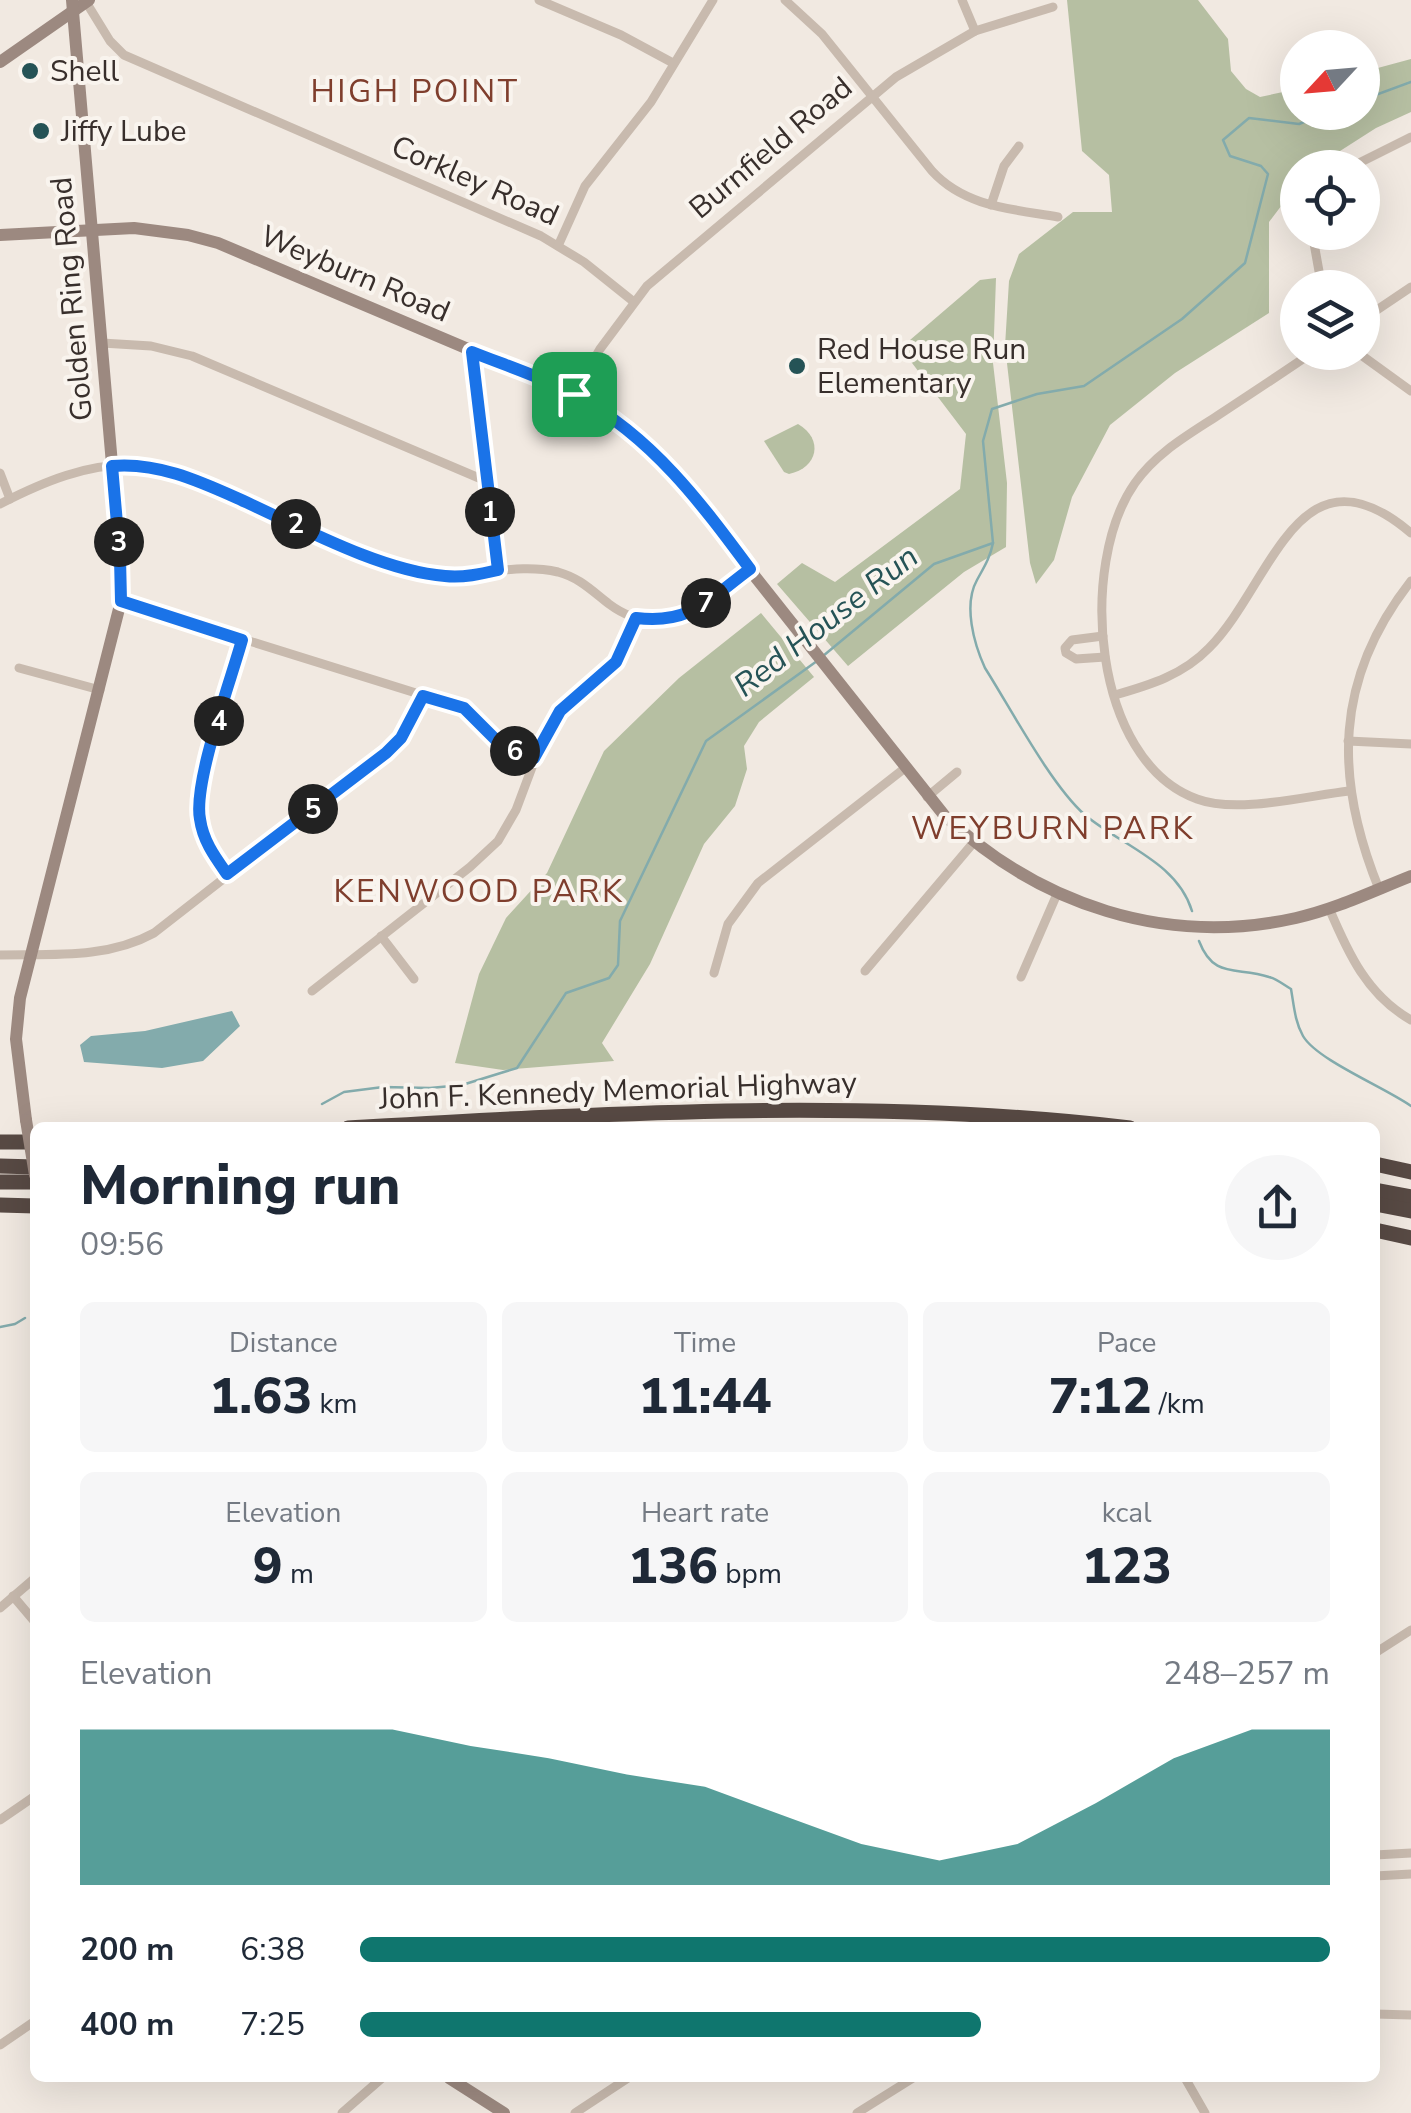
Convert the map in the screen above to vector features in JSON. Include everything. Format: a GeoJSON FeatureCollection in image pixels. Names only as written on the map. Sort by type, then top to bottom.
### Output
{"type":"FeatureCollection","features":[{"type":"Feature","properties":{"kind":"highway","name":"John F. Kennedy Memorial Highway"},"geometry":{"type":"LineString","coordinates":[[452,1122],[792,1108],[988,1115],[1064,1122]]}},
{"type":"Feature","properties":{"kind":"highway"},"geometry":{"type":"LineString","coordinates":[[0,1142],[30,1142]]}},
{"type":"Feature","properties":{"kind":"highway"},"geometry":{"type":"LineString","coordinates":[[1380,1165],[1411,1172]]}},
{"type":"Feature","properties":{"kind":"highway"},"geometry":{"type":"LineString","coordinates":[[0,1166],[30,1170]]}},
{"type":"Feature","properties":{"kind":"highway"},"geometry":{"type":"LineString","coordinates":[[0,1182],[30,1182]]}},
{"type":"Feature","properties":{"kind":"highway"},"geometry":{"type":"LineString","coordinates":[[1380,1191],[1411,1196]]}},
{"type":"Feature","properties":{"kind":"highway"},"geometry":{"type":"LineString","coordinates":[[0,1205],[30,1206]]}},
{"type":"Feature","properties":{"kind":"highway"},"geometry":{"type":"LineString","coordinates":[[1380,1205],[1411,1211]]}},
{"type":"Feature","properties":{"kind":"highway"},"geometry":{"type":"LineString","coordinates":[[1380,1231],[1411,1238]]}},
{"type":"Feature","properties":{"kind":"street"},"geometry":{"type":"LineString","coordinates":[[540,0],[621,35],[673,63]]}},
{"type":"Feature","properties":{"kind":"street"},"geometry":{"type":"LineString","coordinates":[[558,246],[584,186],[651,102],[713,0]]}},
{"type":"Feature","properties":{"kind":"street"},"geometry":{"type":"LineString","coordinates":[[962,0],[975,32]]}},
{"type":"Feature","properties":{"kind":"street"},"geometry":{"type":"LineString","coordinates":[[793,2],[940,180],[962,196],[1058,217]]}},
{"type":"Feature","properties":{"kind":"street"},"geometry":{"type":"LineString","coordinates":[[0,62],[80,3]]}},
{"type":"Feature","properties":{"kind":"street","name":"Golden Ring Road"},"geometry":{"type":"LineString","coordinates":[[30,1143],[16,1039],[20,998],[121,601],[91,230],[80,3]]}},
{"type":"Feature","properties":{"kind":"street","name":"Corkley Road"},"geometry":{"type":"LineString","coordinates":[[80,3],[116,49],[143,65],[442,192],[558,246],[634,302]]}},
{"type":"Feature","properties":{"kind":"street","name":"Burnfield Road"},"geometry":{"type":"LineString","coordinates":[[574,394],[600,349],[659,275],[872,97],[912,66],[975,32],[1053,7]]}},
{"type":"Feature","properties":{"kind":"street"},"geometry":{"type":"LineString","coordinates":[[1380,152],[1411,137]]}},
{"type":"Feature","properties":{"kind":"street"},"geometry":{"type":"LineString","coordinates":[[991,205],[1004,166],[1019,146]]}},
{"type":"Feature","properties":{"kind":"street","name":"Weyburn Road"},"geometry":{"type":"LineString","coordinates":[[0,235],[154,230],[207,239],[574,394],[632,433],[666,463],[928,797],[974,842],[1058,894],[1129,918],[1196,927],[1261,924],[1329,908],[1411,876]]}},
{"type":"Feature","properties":{"kind":"street"},"geometry":{"type":"LineString","coordinates":[[1380,308],[1411,287]]}},
{"type":"Feature","properties":{"kind":"street"},"geometry":{"type":"LineString","coordinates":[[102,343],[150,346],[192,356],[486,481]]}},
{"type":"Feature","properties":{"kind":"street"},"geometry":{"type":"LineString","coordinates":[[472,352],[498,570]]}},
{"type":"Feature","properties":{"kind":"street"},"geometry":{"type":"LineString","coordinates":[[1380,369],[1411,391]]}},
{"type":"Feature","properties":{"kind":"street"},"geometry":{"type":"LineString","coordinates":[[1286,370],[1175,444],[1141,475],[1120,508],[1108,545],[1103,636],[1115,696],[1142,758],[1165,782],[1194,798],[1226,804],[1349,791]]}},
{"type":"Feature","properties":{"kind":"street"},"geometry":{"type":"LineString","coordinates":[[0,473],[5,502],[46,481],[112,466],[145,466],[186,477],[368,556],[408,569],[458,576],[498,570],[544,570],[573,577],[607,603],[636,618],[662,621],[680,617],[750,569]]}},
{"type":"Feature","properties":{"kind":"street"},"geometry":{"type":"LineString","coordinates":[[1115,696],[1176,674],[1208,650],[1228,626],[1286,534],[1316,507],[1338,500],[1363,503],[1411,533]]}},
{"type":"Feature","properties":{"kind":"street"},"geometry":{"type":"LineString","coordinates":[[1379,889],[1360,840],[1349,791],[1348,741],[1357,688],[1368,655],[1384,620],[1411,580]]}},
{"type":"Feature","properties":{"kind":"street"},"geometry":{"type":"LineString","coordinates":[[121,601],[464,708],[501,745],[534,758]]}},
{"type":"Feature","properties":{"kind":"street"},"geometry":{"type":"LineString","coordinates":[[312,991],[470,868],[498,841],[516,810],[534,758],[560,711],[616,662],[636,618]]}},
{"type":"Feature","properties":{"kind":"street"},"geometry":{"type":"LineString","coordinates":[[1103,636],[1072,640],[1066,653],[1076,659],[1106,656]]}},
{"type":"Feature","properties":{"kind":"street"},"geometry":{"type":"LineString","coordinates":[[227,874],[205,838],[198,808],[242,640]]}},
{"type":"Feature","properties":{"kind":"street"},"geometry":{"type":"LineString","coordinates":[[20,668],[100,690]]}},
{"type":"Feature","properties":{"kind":"street"},"geometry":{"type":"LineString","coordinates":[[0,955],[90,952],[132,944],[163,926],[386,753],[401,738],[423,696]]}},
{"type":"Feature","properties":{"kind":"street"},"geometry":{"type":"LineString","coordinates":[[1348,741],[1411,744]]}},
{"type":"Feature","properties":{"kind":"street"},"geometry":{"type":"LineString","coordinates":[[714,972],[728,924],[758,883],[905,768]]}},
{"type":"Feature","properties":{"kind":"street"},"geometry":{"type":"LineString","coordinates":[[928,797],[957,772]]}},
{"type":"Feature","properties":{"kind":"street"},"geometry":{"type":"LineString","coordinates":[[865,971],[974,842]]}},
{"type":"Feature","properties":{"kind":"street"},"geometry":{"type":"LineString","coordinates":[[1021,978],[1058,894]]}},
{"type":"Feature","properties":{"kind":"street"},"geometry":{"type":"LineString","coordinates":[[1329,908],[1368,985],[1411,1020]]}},
{"type":"Feature","properties":{"kind":"street"},"geometry":{"type":"LineString","coordinates":[[381,936],[414,978]]}},
{"type":"Feature","properties":{"kind":"street"},"geometry":{"type":"LineString","coordinates":[[0,1608],[30,1582]]}},
{"type":"Feature","properties":{"kind":"street"},"geometry":{"type":"LineString","coordinates":[[13,1596],[30,1616]]}},
{"type":"Feature","properties":{"kind":"street"},"geometry":{"type":"LineString","coordinates":[[1380,1649],[1411,1630]]}},
{"type":"Feature","properties":{"kind":"street"},"geometry":{"type":"LineString","coordinates":[[0,1820],[30,1799]]}},
{"type":"Feature","properties":{"kind":"street"},"geometry":{"type":"LineString","coordinates":[[1380,1856],[1411,1854]]}},
{"type":"Feature","properties":{"kind":"street"},"geometry":{"type":"LineString","coordinates":[[1380,1876],[1411,1874]]}},
{"type":"Feature","properties":{"kind":"street"},"geometry":{"type":"LineString","coordinates":[[1380,2014],[1411,2016]]}},
{"type":"Feature","properties":{"kind":"street"},"geometry":{"type":"LineString","coordinates":[[0,2045],[30,2025]]}},
{"type":"Feature","properties":{"kind":"street"},"geometry":{"type":"LineString","coordinates":[[342,2113],[377,2082]]}},
{"type":"Feature","properties":{"kind":"street"},"geometry":{"type":"LineString","coordinates":[[455,2082],[504,2113]]}},
{"type":"Feature","properties":{"kind":"street"},"geometry":{"type":"LineString","coordinates":[[575,2113],[622,2082]]}},
{"type":"Feature","properties":{"kind":"street"},"geometry":{"type":"LineString","coordinates":[[862,2112],[907,2082]]}},
{"type":"Feature","properties":{"kind":"street"},"geometry":{"type":"LineString","coordinates":[[1188,2082],[1205,2113]]}},
{"type":"Feature","properties":{"kind":"green space"},"geometry":{"type":"Polygon","coordinates":[[[1067,0],[1198,0],[1228,39],[1231,71],[1246,89],[1260,97],[1280,93],[1280,130],[1373,130],[1342,150],[1280,150],[1280,207],[1269,222],[1269,313],[1175,373],[1110,425],[1072,497],[1054,560],[1036,584],[1030,563],[1005,346],[1009,281],[1019,254],[1073,212],[1112,212],[1109,175],[1082,151],[1067,0]]]}},
{"type":"Feature","properties":{"kind":"green space"},"geometry":{"type":"Polygon","coordinates":[[[1411,59],[1411,112],[1380,126],[1380,67],[1411,59]]]}},
{"type":"Feature","properties":{"kind":"green space"},"geometry":{"type":"Polygon","coordinates":[[[996,278],[993,363],[1007,483],[1006,547],[964,572],[848,666],[777,584],[802,563],[835,582],[960,489],[966,434],[909,359],[910,340],[980,280],[996,278]]]}},
{"type":"Feature","properties":{"kind":"green space"},"geometry":{"type":"Polygon","coordinates":[[[798,424],[812,437],[814,452],[806,466],[789,474],[764,441],[798,424]]]}},
{"type":"Feature","properties":{"kind":"green space"},"geometry":{"type":"Polygon","coordinates":[[[761,613],[814,677],[759,722],[744,746],[747,769],[735,806],[704,844],[650,964],[602,1043],[614,1061],[503,1070],[455,1063],[479,974],[506,918],[547,873],[604,751],[679,678],[761,613]]]}},
{"type":"Feature","properties":{"kind":"water"},"geometry":{"type":"Polygon","coordinates":[[[232,1011],[240,1026],[203,1061],[162,1068],[84,1062],[80,1045],[91,1036],[145,1031],[232,1011]]]}},
{"type":"Feature","properties":{"kind":"waterway","name":"Red House Run"},"geometry":{"type":"LineString","coordinates":[[1380,93],[1411,82]]}},
{"type":"Feature","properties":{"kind":"waterway","name":"Red House Run"},"geometry":{"type":"LineString","coordinates":[[823,656],[934,564],[993,543],[983,441],[992,409],[1037,394],[1084,386],[1182,319],[1245,263],[1268,174],[1261,166],[1230,156],[1223,140],[1249,118],[1280,122]]}},
{"type":"Feature","properties":{"kind":"waterway"},"geometry":{"type":"LineString","coordinates":[[993,543],[973,590],[970,613],[985,668],[1045,766],[1072,802],[1161,867],[1185,894],[1192,911]]}},
{"type":"Feature","properties":{"kind":"waterway","name":"Red House Run"},"geometry":{"type":"LineString","coordinates":[[322,1104],[344,1092],[462,1085],[517,1068],[566,993],[609,978],[618,965],[620,921],[706,741],[817,661]]}},
{"type":"Feature","properties":{"kind":"waterway"},"geometry":{"type":"LineString","coordinates":[[1199,941],[1219,967],[1269,977],[1291,989],[1298,1025],[1311,1045],[1336,1064],[1411,1106]]}},
{"type":"Feature","properties":{"kind":"waterway","name":"Red House Run"},"geometry":{"type":"LineString","coordinates":[[0,1327],[25,1318]]}},
{"type":"Feature","properties":{"kind":"place","name":"Shell"},"geometry":{"type":"Point","coordinates":[30,71]}},
{"type":"Feature","properties":{"kind":"place","name":"Jiffy Lube"},"geometry":{"type":"Point","coordinates":[41,131]}},
{"type":"Feature","properties":{"kind":"place","name":"Red House Run Elementary"},"geometry":{"type":"Point","coordinates":[797,366]}},
{"type":"Feature","properties":{"kind":"district","name":"HIGH POINT"},"geometry":{"type":"Point","coordinates":[415,91]}},
{"type":"Feature","properties":{"kind":"district","name":"WEYBURN PARK"},"geometry":{"type":"Point","coordinates":[1053,828]}},
{"type":"Feature","properties":{"kind":"district","name":"KENWOOD PARK"},"geometry":{"type":"Point","coordinates":[479,891]}},
{"type":"Feature","properties":{"kind":"route"},"geometry":{"type":"LineString","coordinates":[[472,352],[574,394],[632,433],[666,463],[750,569],[680,617],[662,621],[636,618],[616,662],[560,711],[534,758],[501,745],[464,708],[423,696],[414,718],[386,753],[227,874],[205,838],[198,808],[242,640],[121,601],[112,466],[145,466],[186,477],[368,556],[408,569],[443,576],[476,575],[498,570],[472,352]]}}]}
